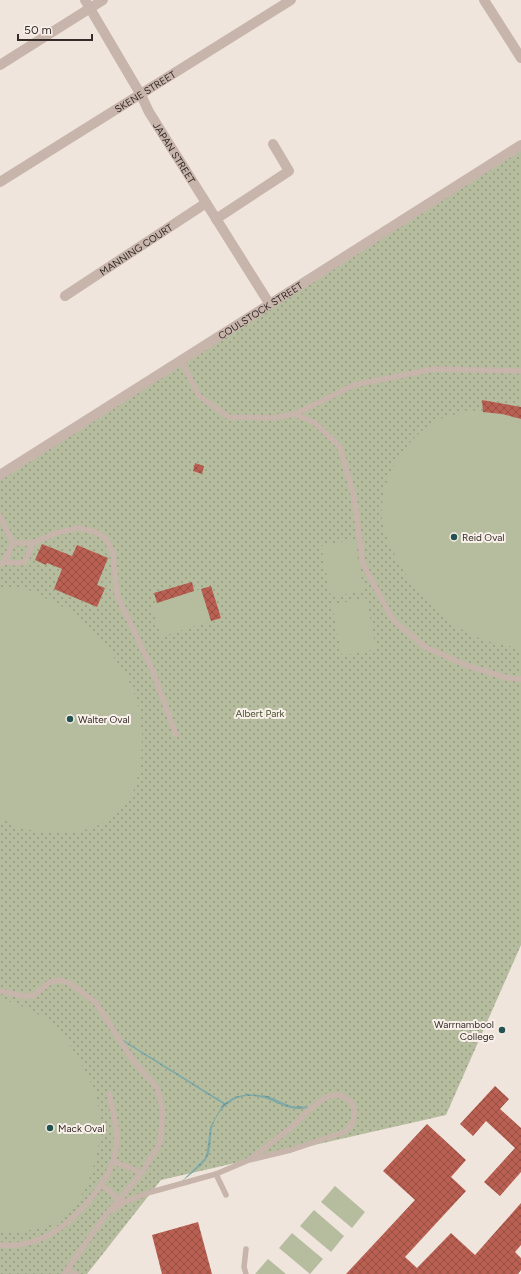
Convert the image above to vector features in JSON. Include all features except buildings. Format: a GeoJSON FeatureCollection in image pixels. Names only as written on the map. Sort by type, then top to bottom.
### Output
{"type":"FeatureCollection","features":[{"type":"Feature","properties":{"kind":"street"},"geometry":{"type":"LineString","coordinates":[[0,65],[87,4],[104,0]]}},
{"type":"Feature","properties":{"kind":"street","name":"SKENE STREET"},"geometry":{"type":"LineString","coordinates":[[0,182],[141,95],[290,0]]}},
{"type":"Feature","properties":{"kind":"street"},"geometry":{"type":"LineString","coordinates":[[484,0],[521,58]]}},
{"type":"Feature","properties":{"kind":"street","name":"JAPAN STREET"},"geometry":{"type":"LineString","coordinates":[[87,4],[141,95],[149,112],[269,303]]}},
{"type":"Feature","properties":{"kind":"street"},"geometry":{"type":"LineString","coordinates":[[216,219],[289,171],[273,144]]}},
{"type":"Feature","properties":{"kind":"street","name":"COULSTOCK STREET"},"geometry":{"type":"LineString","coordinates":[[0,475],[269,303],[521,145]]}},
{"type":"Feature","properties":{"kind":"street","name":"MANNING COURT"},"geometry":{"type":"LineString","coordinates":[[65,296],[206,203]]}},
{"type":"Feature","properties":{"kind":"lane"},"geometry":{"type":"LineString","coordinates":[[181,360],[199,396],[229,417],[273,418],[295,414],[354,385],[434,369],[521,371]]}},
{"type":"Feature","properties":{"kind":"lane"},"geometry":{"type":"LineString","coordinates":[[295,414],[315,423],[340,447],[354,497],[363,564],[394,620],[425,647],[468,666],[508,678],[521,679]]}},
{"type":"Feature","properties":{"kind":"lane"},"geometry":{"type":"LineString","coordinates":[[0,516],[13,543]]}},
{"type":"Feature","properties":{"kind":"lane"},"geometry":{"type":"LineString","coordinates":[[13,543],[33,543],[56,533],[78,528],[96,532],[106,538],[113,553],[118,595],[152,669],[176,734]]}},
{"type":"Feature","properties":{"kind":"lane"},"geometry":{"type":"LineString","coordinates":[[13,543],[2,563],[21,563],[26,560],[33,543]]}},
{"type":"Feature","properties":{"kind":"lane"},"geometry":{"type":"LineString","coordinates":[[0,991],[23,996],[33,996],[50,982],[60,980],[71,984],[96,1003],[132,1060],[157,1088],[160,1098],[163,1112],[160,1142],[141,1174],[105,1216],[66,1272],[76,1274]]}},
{"type":"Feature","properties":{"kind":"lane"},"geometry":{"type":"LineString","coordinates":[[0,1246],[24,1244],[43,1238],[61,1229],[84,1208],[101,1185],[114,1162],[116,1133],[115,1120],[108,1094]]}},
{"type":"Feature","properties":{"kind":"lane"},"geometry":{"type":"LineString","coordinates":[[105,1216],[124,1202],[151,1192],[216,1174],[249,1160],[291,1150],[345,1132],[352,1124],[355,1111],[351,1102],[341,1095],[328,1096],[312,1107],[292,1126],[249,1160]]}},
{"type":"Feature","properties":{"kind":"lane"},"geometry":{"type":"LineString","coordinates":[[114,1162],[131,1168],[141,1174]]}},
{"type":"Feature","properties":{"kind":"lane"},"geometry":{"type":"LineString","coordinates":[[216,1174],[226,1195]]}},
{"type":"Feature","properties":{"kind":"lane"},"geometry":{"type":"LineString","coordinates":[[101,1185],[112,1193],[118,1201]]}},
{"type":"Feature","properties":{"kind":"lane"},"geometry":{"type":"LineString","coordinates":[[246,1249],[244,1267],[246,1274]]}},
{"type":"Feature","properties":{"kind":"green space","name":"Albert Park"},"geometry":{"type":"Polygon","coordinates":[[[521,150],[521,945],[446,1115],[161,1180],[87,1274],[0,1274],[0,480],[521,150]]]}},
{"type":"Feature","properties":{"kind":"green space","name":"Reid Oval"},"geometry":{"type":"Polygon","coordinates":[[[468,410],[502,414],[521,420],[521,647],[496,644],[464,631],[446,619],[415,587],[406,575],[392,549],[382,522],[384,491],[388,478],[400,455],[418,434],[429,425],[442,418],[468,410]]]}},
{"type":"Feature","properties":{"kind":"green space"},"geometry":{"type":"Polygon","coordinates":[[[354,539],[364,591],[331,597],[321,546],[354,539]]]}},
{"type":"Feature","properties":{"kind":"green space","name":"Walter Oval"},"geometry":{"type":"Polygon","coordinates":[[[0,588],[25,588],[67,609],[104,644],[126,674],[138,703],[142,735],[141,765],[134,790],[117,813],[97,826],[74,833],[47,833],[20,828],[0,818],[0,588]]]}},
{"type":"Feature","properties":{"kind":"green space"},"geometry":{"type":"Polygon","coordinates":[[[201,589],[211,621],[161,637],[151,605],[201,589]]]}},
{"type":"Feature","properties":{"kind":"green space"},"geometry":{"type":"Polygon","coordinates":[[[366,598],[376,649],[342,656],[332,605],[366,598]]]}},
{"type":"Feature","properties":{"kind":"green space","name":"Mack Oval"},"geometry":{"type":"Polygon","coordinates":[[[0,999],[35,1012],[52,1024],[60,1032],[75,1053],[89,1078],[98,1103],[100,1114],[100,1138],[95,1162],[88,1182],[75,1205],[62,1219],[56,1222],[41,1228],[15,1232],[0,1232],[0,999]]]}},
{"type":"Feature","properties":{"kind":"green space"},"geometry":{"type":"Polygon","coordinates":[[[335,1186],[365,1212],[352,1228],[321,1202],[335,1186]]]}},
{"type":"Feature","properties":{"kind":"green space"},"geometry":{"type":"Polygon","coordinates":[[[314,1210],[344,1236],[331,1252],[300,1226],[314,1210]]]}},
{"type":"Feature","properties":{"kind":"green space"},"geometry":{"type":"Polygon","coordinates":[[[292,1233],[323,1259],[310,1274],[279,1248],[292,1233]]]}},
{"type":"Feature","properties":{"kind":"green space"},"geometry":{"type":"Polygon","coordinates":[[[268,1259],[286,1274],[255,1274],[268,1259]]]}},
{"type":"Feature","properties":{"kind":"water"},"geometry":{"type":"Polygon","coordinates":[[[117,1036],[225,1103],[234,1097],[248,1094],[268,1096],[291,1106],[312,1107],[294,1109],[265,1098],[248,1096],[235,1099],[225,1106],[214,1122],[210,1150],[207,1158],[198,1169],[178,1185],[205,1158],[210,1127],[223,1104],[119,1039],[117,1036]]]}},
{"type":"Feature","properties":{"kind":"place","name":"Reid Oval"},"geometry":{"type":"Point","coordinates":[454,537]}},
{"type":"Feature","properties":{"kind":"place","name":"Walter Oval"},"geometry":{"type":"Point","coordinates":[70,719]}},
{"type":"Feature","properties":{"kind":"place","name":"Warrnambool College"},"geometry":{"type":"Point","coordinates":[502,1030]}},
{"type":"Feature","properties":{"kind":"place","name":"Mack Oval"},"geometry":{"type":"Point","coordinates":[50,1128]}}]}
